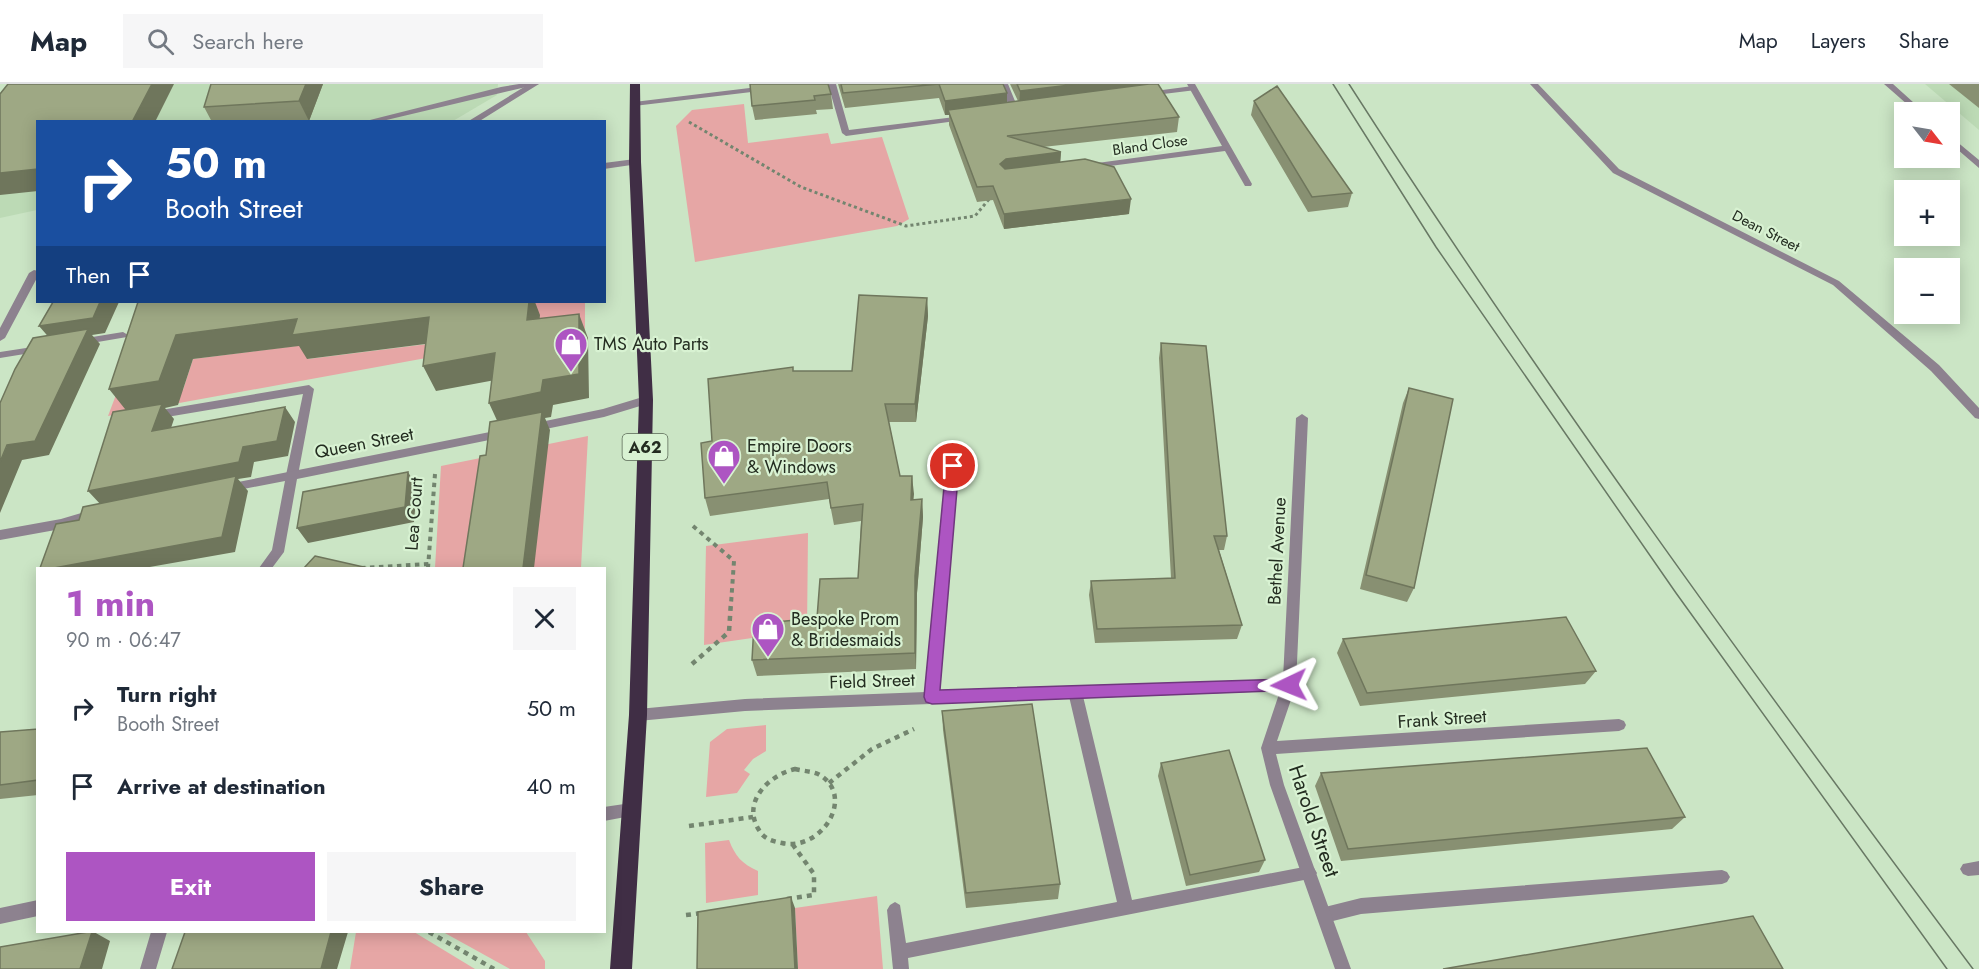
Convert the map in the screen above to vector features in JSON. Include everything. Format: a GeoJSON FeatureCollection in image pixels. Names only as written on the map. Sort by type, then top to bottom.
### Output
{"type":"FeatureCollection","features":[{"type":"Feature","properties":{"kind":"highway","name":"A62"},"geometry":{"type":"LineString","coordinates":[[621,969],[638,715],[646,400],[635,162],[635,84]]}},
{"type":"Feature","properties":{"kind":"street"},"geometry":{"type":"LineString","coordinates":[[374,120],[501,89],[535,84]]}},
{"type":"Feature","properties":{"kind":"street"},"geometry":{"type":"LineString","coordinates":[[474,120],[535,84]]}},
{"type":"Feature","properties":{"kind":"street"},"geometry":{"type":"LineString","coordinates":[[832,84],[846,133],[970,117]]}},
{"type":"Feature","properties":{"kind":"street"},"geometry":{"type":"LineString","coordinates":[[1004,84],[1015,111]]}},
{"type":"Feature","properties":{"kind":"street","name":"Dean Street"},"geometry":{"type":"LineString","coordinates":[[1534,84],[1616,171],[1836,283],[1935,368],[1979,415]]}},
{"type":"Feature","properties":{"kind":"street"},"geometry":{"type":"LineString","coordinates":[[1888,84],[1909,102]]}},
{"type":"Feature","properties":{"kind":"street"},"geometry":{"type":"LineString","coordinates":[[634,104],[750,87],[780,86]]}},
{"type":"Feature","properties":{"kind":"street"},"geometry":{"type":"LineString","coordinates":[[1134,96],[1192,86]]}},
{"type":"Feature","properties":{"kind":"street","name":"Bland Close"},"geometry":{"type":"LineString","coordinates":[[1192,86],[1248,183]]}},
{"type":"Feature","properties":{"kind":"street"},"geometry":{"type":"LineString","coordinates":[[1004,112],[1027,109]]}},
{"type":"Feature","properties":{"kind":"street","name":"Bland Close"},"geometry":{"type":"LineString","coordinates":[[1075,169],[1226,148]]}},
{"type":"Feature","properties":{"kind":"street"},"geometry":{"type":"LineString","coordinates":[[1960,148],[1979,165]]}},
{"type":"Feature","properties":{"kind":"street"},"geometry":{"type":"LineString","coordinates":[[606,166],[635,162]]}},
{"type":"Feature","properties":{"kind":"street"},"geometry":{"type":"LineString","coordinates":[[0,338],[34,273]]}},
{"type":"Feature","properties":{"kind":"street"},"geometry":{"type":"LineString","coordinates":[[67,344],[123,335]]}},
{"type":"Feature","properties":{"kind":"street"},"geometry":{"type":"LineString","coordinates":[[0,355],[45,348]]}},
{"type":"Feature","properties":{"kind":"street"},"geometry":{"type":"LineString","coordinates":[[147,417],[309,388],[278,552],[266,567]]}},
{"type":"Feature","properties":{"kind":"street","name":"Queen Street"},"geometry":{"type":"LineString","coordinates":[[213,491],[604,413],[646,400]]}},
{"type":"Feature","properties":{"kind":"street","name":"Bethel Avenue"},"geometry":{"type":"LineString","coordinates":[[1289,685],[1302,418]]}},
{"type":"Feature","properties":{"kind":"street"},"geometry":{"type":"LineString","coordinates":[[932,697],[953,466]]}},
{"type":"Feature","properties":{"kind":"street"},"geometry":{"type":"LineString","coordinates":[[0,535],[62,524],[94,514]]}},
{"type":"Feature","properties":{"kind":"street","name":"Field Street"},"geometry":{"type":"LineString","coordinates":[[638,715],[745,705],[1289,685]]}},
{"type":"Feature","properties":{"kind":"street","name":"Harold Street"},"geometry":{"type":"LineString","coordinates":[[1289,685],[1268,748],[1277,785],[1343,969]]}},
{"type":"Feature","properties":{"kind":"street"},"geometry":{"type":"LineString","coordinates":[[1076,692],[1126,908]]}},
{"type":"Feature","properties":{"kind":"street","name":"Frank Street"},"geometry":{"type":"LineString","coordinates":[[1268,748],[1619,725]]}},
{"type":"Feature","properties":{"kind":"street"},"geometry":{"type":"LineString","coordinates":[[606,814],[631,810]]}},
{"type":"Feature","properties":{"kind":"street"},"geometry":{"type":"LineString","coordinates":[[900,952],[1309,873]]}},
{"type":"Feature","properties":{"kind":"street"},"geometry":{"type":"LineString","coordinates":[[1324,915],[1361,906],[1722,877]]}},
{"type":"Feature","properties":{"kind":"street"},"geometry":{"type":"LineString","coordinates":[[0,916],[36,908]]}},
{"type":"Feature","properties":{"kind":"street"},"geometry":{"type":"LineString","coordinates":[[895,910],[901,969]]}},
{"type":"Feature","properties":{"kind":"street"},"geometry":{"type":"LineString","coordinates":[[148,969],[159,933]]}},
{"type":"Feature","properties":{"kind":"path"},"geometry":{"type":"LineString","coordinates":[[686,121],[801,187],[906,226],[975,216],[993,194]]}},
{"type":"Feature","properties":{"kind":"path","name":"Lea Court"},"geometry":{"type":"LineString","coordinates":[[429,566],[435,473]]}},
{"type":"Feature","properties":{"kind":"path"},"geometry":{"type":"LineString","coordinates":[[692,663],[729,632],[734,561],[693,526]]}},
{"type":"Feature","properties":{"kind":"path"},"geometry":{"type":"LineString","coordinates":[[395,567],[429,566]]}},
{"type":"Feature","properties":{"kind":"path"},"geometry":{"type":"LineString","coordinates":[[829,783],[872,749],[932,718],[932,697]]}},
{"type":"Feature","properties":{"kind":"path"},"geometry":{"type":"LineString","coordinates":[[808,770],[829,783],[836,804],[827,827],[818,837],[806,843],[778,844],[766,838],[758,829],[753,816],[754,804],[759,791],[768,780],[781,772],[808,770]]}},
{"type":"Feature","properties":{"kind":"path"},"geometry":{"type":"LineString","coordinates":[[689,825],[753,816]]}},
{"type":"Feature","properties":{"kind":"path"},"geometry":{"type":"LineString","coordinates":[[781,900],[814,895],[814,874],[793,845]]}},
{"type":"Feature","properties":{"kind":"path"},"geometry":{"type":"LineString","coordinates":[[686,915],[716,911]]}},
{"type":"Feature","properties":{"kind":"path"},"geometry":{"type":"LineString","coordinates":[[431,933],[494,969]]}},
{"type":"Feature","properties":{"kind":"shaded area"},"geometry":{"type":"Polygon","coordinates":[[[44,84],[498,84],[497,95],[455,120],[36,120],[36,210],[0,218],[0,142],[44,84]]]}},
{"type":"Feature","properties":{"kind":"shaded area"},"geometry":{"type":"Polygon","coordinates":[[[1925,84],[1979,84],[1979,130],[1960,114],[1960,102],[1946,102],[1925,84]]]}},
{"type":"Feature","properties":{"kind":"shaded area"},"geometry":{"type":"Polygon","coordinates":[[[744,104],[748,143],[828,133],[831,144],[882,137],[909,219],[897,226],[695,262],[676,126],[692,110],[744,104]]]}},
{"type":"Feature","properties":{"kind":"shaded area"},"geometry":{"type":"Polygon","coordinates":[[[151,303],[183,390],[193,359],[312,344],[308,359],[452,341],[534,316],[535,303],[585,303],[585,336],[448,354],[108,416],[151,303]]]}},
{"type":"Feature","properties":{"kind":"shaded area"},"geometry":{"type":"Polygon","coordinates":[[[588,436],[581,567],[435,567],[441,466],[588,436]]]}},
{"type":"Feature","properties":{"kind":"shaded area"},"geometry":{"type":"Polygon","coordinates":[[[808,533],[807,630],[704,645],[706,546],[808,533]]]}},
{"type":"Feature","properties":{"kind":"shaded area"},"geometry":{"type":"Polygon","coordinates":[[[766,725],[766,751],[753,759],[744,770],[750,774],[737,793],[706,797],[710,742],[727,729],[766,725]]]}},
{"type":"Feature","properties":{"kind":"shaded area"},"geometry":{"type":"Polygon","coordinates":[[[729,840],[740,859],[758,871],[758,895],[706,903],[705,843],[729,840]]]}},
{"type":"Feature","properties":{"kind":"shaded area"},"geometry":{"type":"Polygon","coordinates":[[[877,896],[883,969],[798,969],[795,908],[877,896]]]}},
{"type":"Feature","properties":{"kind":"shaded area"},"geometry":{"type":"Polygon","coordinates":[[[356,933],[416,933],[475,969],[350,969],[356,933]]]}},
{"type":"Feature","properties":{"kind":"shaded area"},"geometry":{"type":"Polygon","coordinates":[[[445,933],[527,933],[545,961],[545,969],[510,969],[445,933]]]}},
{"type":"Feature","properties":{"kind":"building"},"geometry":{"type":"Polygon","coordinates":[[[8,84],[152,84],[133,120],[36,120],[36,169],[0,173],[0,94],[8,84]]]}},
{"type":"Feature","properties":{"kind":"building"},"geometry":{"type":"Polygon","coordinates":[[[211,84],[306,84],[299,101],[204,107],[211,84]]]}},
{"type":"Feature","properties":{"kind":"building"},"geometry":{"type":"Polygon","coordinates":[[[750,84],[828,84],[831,94],[814,96],[815,100],[752,106],[750,84]]]}},
{"type":"Feature","properties":{"kind":"building"},"geometry":{"type":"Polygon","coordinates":[[[841,84],[939,84],[843,93],[841,84]]]}},
{"type":"Feature","properties":{"kind":"building"},"geometry":{"type":"Polygon","coordinates":[[[939,84],[1003,84],[1007,93],[945,101],[939,84]]]}},
{"type":"Feature","properties":{"kind":"building"},"geometry":{"type":"Polygon","coordinates":[[[1017,84],[1078,84],[1020,91],[1017,84]]]}},
{"type":"Feature","properties":{"kind":"building"},"geometry":{"type":"Polygon","coordinates":[[[1158,84],[1179,117],[1007,136],[1061,152],[1006,159],[1000,164],[1005,169],[1085,159],[1114,167],[1131,199],[1004,214],[993,186],[977,187],[948,110],[1158,84]]]}},
{"type":"Feature","properties":{"kind":"building"},"geometry":{"type":"Polygon","coordinates":[[[1277,86],[1352,193],[1312,197],[1254,101],[1277,86]]]}},
{"type":"Feature","properties":{"kind":"building"},"geometry":{"type":"Polygon","coordinates":[[[859,295],[927,298],[915,404],[885,404],[900,476],[912,476],[911,500],[922,499],[915,576],[915,653],[752,660],[754,624],[817,618],[820,579],[858,578],[863,504],[831,508],[827,482],[705,498],[701,443],[712,441],[708,379],[793,367],[793,371],[852,371],[859,295]]]}},
{"type":"Feature","properties":{"kind":"building"},"geometry":{"type":"Polygon","coordinates":[[[52,303],[100,303],[93,318],[39,326],[52,303]]]}},
{"type":"Feature","properties":{"kind":"building"},"geometry":{"type":"Polygon","coordinates":[[[138,303],[529,303],[527,320],[579,314],[579,374],[543,380],[541,392],[489,403],[495,353],[423,366],[429,317],[292,335],[297,319],[176,335],[159,381],[109,389],[138,303]]]}},
{"type":"Feature","properties":{"kind":"building"},"geometry":{"type":"Polygon","coordinates":[[[88,329],[35,441],[7,445],[0,462],[0,403],[15,369],[33,338],[88,329]]]}},
{"type":"Feature","properties":{"kind":"building"},"geometry":{"type":"Polygon","coordinates":[[[1161,343],[1206,346],[1227,536],[1214,536],[1242,625],[1097,629],[1091,581],[1175,578],[1161,343]]]}},
{"type":"Feature","properties":{"kind":"building"},"geometry":{"type":"Polygon","coordinates":[[[1409,388],[1453,399],[1414,588],[1366,575],[1409,388]]]}},
{"type":"Feature","properties":{"kind":"building"},"geometry":{"type":"Polygon","coordinates":[[[162,404],[152,431],[285,407],[277,441],[243,447],[239,462],[88,491],[113,412],[162,404]]]}},
{"type":"Feature","properties":{"kind":"building"},"geometry":{"type":"Polygon","coordinates":[[[542,412],[523,567],[463,567],[480,456],[486,455],[490,422],[542,412]]]}},
{"type":"Feature","properties":{"kind":"building"},"geometry":{"type":"Polygon","coordinates":[[[408,472],[405,507],[297,528],[303,492],[408,472]]]}},
{"type":"Feature","properties":{"kind":"building"},"geometry":{"type":"Polygon","coordinates":[[[236,476],[222,537],[59,567],[40,567],[56,524],[79,520],[83,507],[236,476]]]}},
{"type":"Feature","properties":{"kind":"building"},"geometry":{"type":"Polygon","coordinates":[[[315,556],[364,567],[305,567],[315,556]]]}},
{"type":"Feature","properties":{"kind":"building"},"geometry":{"type":"Polygon","coordinates":[[[1566,617],[1596,671],[1367,693],[1343,639],[1566,617]]]}},
{"type":"Feature","properties":{"kind":"building"},"geometry":{"type":"Polygon","coordinates":[[[1032,704],[1060,884],[966,893],[942,711],[1032,704]]]}},
{"type":"Feature","properties":{"kind":"building"},"geometry":{"type":"Polygon","coordinates":[[[36,729],[36,780],[0,785],[0,732],[36,729]]]}},
{"type":"Feature","properties":{"kind":"building"},"geometry":{"type":"Polygon","coordinates":[[[1647,748],[1685,817],[1348,849],[1321,773],[1647,748]]]}},
{"type":"Feature","properties":{"kind":"building"},"geometry":{"type":"Polygon","coordinates":[[[1229,750],[1265,860],[1190,875],[1161,763],[1229,750]]]}},
{"type":"Feature","properties":{"kind":"building"},"geometry":{"type":"Polygon","coordinates":[[[791,897],[795,969],[697,969],[698,912],[791,897]]]}},
{"type":"Feature","properties":{"kind":"building"},"geometry":{"type":"Polygon","coordinates":[[[1753,916],[1783,969],[1443,969],[1753,916]]]}},
{"type":"Feature","properties":{"kind":"building"},"geometry":{"type":"Polygon","coordinates":[[[92,933],[80,969],[0,969],[0,947],[92,933]]]}},
{"type":"Feature","properties":{"kind":"building"},"geometry":{"type":"Polygon","coordinates":[[[185,933],[331,933],[321,969],[172,969],[185,933]]]}},
{"type":"Feature","properties":{"kind":"tram line"},"geometry":{"type":"LineString","coordinates":[[1333,84],[1436,247],[1676,593],[1947,969]]}},
{"type":"Feature","properties":{"kind":"tram line"},"geometry":{"type":"LineString","coordinates":[[1349,84],[1498,310],[1653,532],[1973,969]]}},
{"type":"Feature","properties":{"kind":"place","name":"TMS Auto Parts"},"geometry":{"type":"Point","coordinates":[571,373]}},
{"type":"Feature","properties":{"kind":"place","name":"Empire Doors & Windows"},"geometry":{"type":"Point","coordinates":[724,485]}},
{"type":"Feature","properties":{"kind":"place","name":"Bespoke Prom & Bridesmaids"},"geometry":{"type":"Point","coordinates":[768,658]}},
{"type":"Feature","properties":{"kind":"route"},"geometry":{"type":"LineString","coordinates":[[953,466],[932,697],[1289,685]]}}]}
